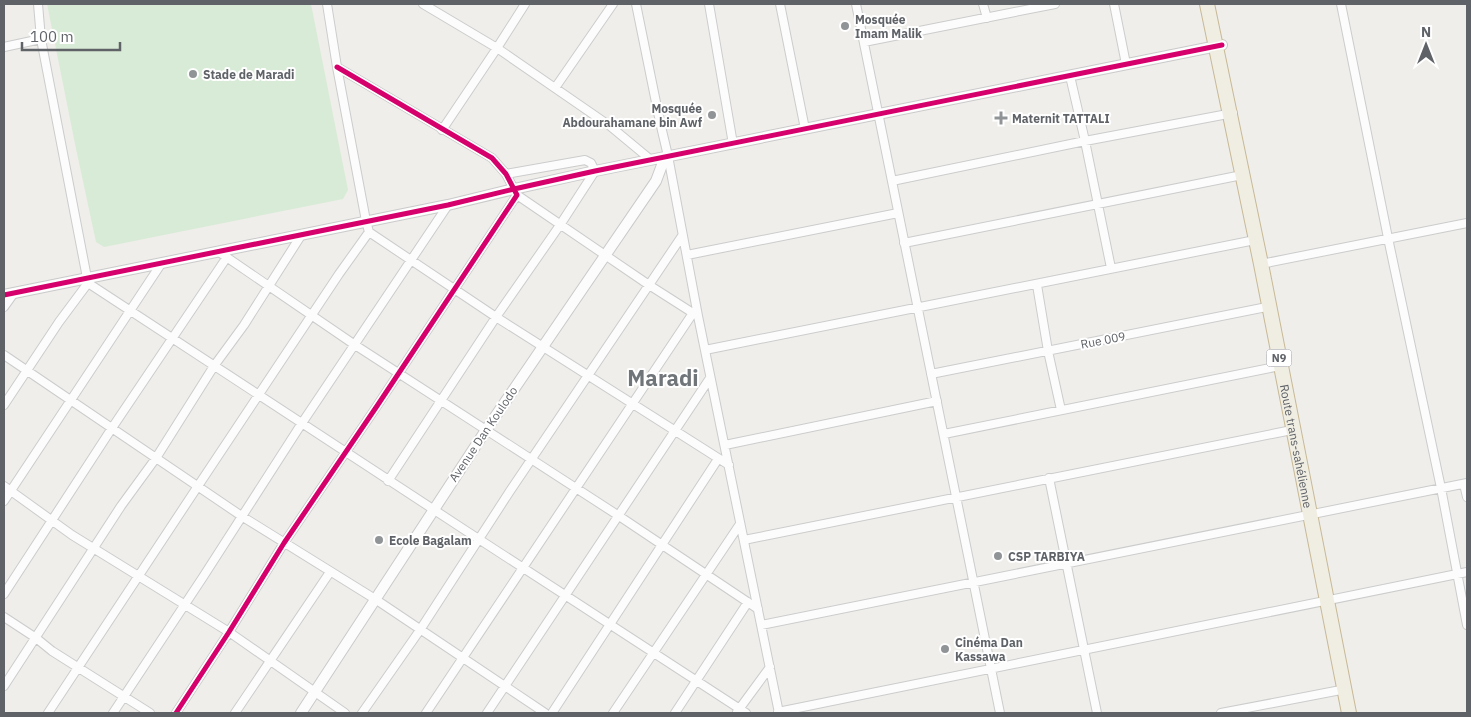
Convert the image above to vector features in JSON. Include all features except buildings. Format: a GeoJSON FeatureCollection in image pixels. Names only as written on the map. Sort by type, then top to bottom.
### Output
{"type":"FeatureCollection","features":[{"type":"Feature","properties":{"kind":"highway","name":"Route trans-sahélienne"},"geometry":{"type":"LineString","coordinates":[[1207,4],[1218,45],[1299,428],[1347,688],[1349,713]]}},
{"type":"Feature","properties":{"kind":"highway","name":"Route trans-sahélienne"},"geometry":{"type":"LineString","coordinates":[[1214,4],[1218,45]]}},
{"type":"Feature","properties":{"kind":"highway","name":"Route trans-sahélienne"},"geometry":{"type":"LineString","coordinates":[[1232,113],[1255,240],[1264,264]]}},
{"type":"Feature","properties":{"kind":"highway","name":"Route trans-sahélienne"},"geometry":{"type":"LineString","coordinates":[[1272,306],[1280,366],[1292,430],[1314,514]]}},
{"type":"Feature","properties":{"kind":"highway","name":"Route trans-sahélienne"},"geometry":{"type":"LineString","coordinates":[[1347,688],[1356,713]]}},
{"type":"Feature","properties":{"kind":"street"},"geometry":{"type":"LineString","coordinates":[[38,4],[42,39],[87,280],[130,311],[696,681],[740,712],[770,667]]}},
{"type":"Feature","properties":{"kind":"street"},"geometry":{"type":"LineString","coordinates":[[327,4],[337,67],[369,232],[542,347],[728,465]]}},
{"type":"Feature","properties":{"kind":"street"},"geometry":{"type":"LineString","coordinates":[[423,4],[435,7],[497,48],[610,126],[651,160]]}},
{"type":"Feature","properties":{"kind":"street"},"geometry":{"type":"LineString","coordinates":[[442,130],[525,4]]}},
{"type":"Feature","properties":{"kind":"street"},"geometry":{"type":"LineString","coordinates":[[555,88],[613,4]]}},
{"type":"Feature","properties":{"kind":"street"},"geometry":{"type":"LineString","coordinates":[[636,4],[687,256],[695,314],[705,350],[725,445],[778,713],[1467,572]]}},
{"type":"Feature","properties":{"kind":"street"},"geometry":{"type":"LineString","coordinates":[[709,4],[733,144]]}},
{"type":"Feature","properties":{"kind":"street"},"geometry":{"type":"LineString","coordinates":[[780,4],[805,129]]}},
{"type":"Feature","properties":{"kind":"street"},"geometry":{"type":"LineString","coordinates":[[856,4],[1000,713]]}},
{"type":"Feature","properties":{"kind":"street"},"geometry":{"type":"LineString","coordinates":[[984,4],[987,18]]}},
{"type":"Feature","properties":{"kind":"street"},"geometry":{"type":"LineString","coordinates":[[864,42],[1055,4]]}},
{"type":"Feature","properties":{"kind":"street"},"geometry":{"type":"LineString","coordinates":[[1114,4],[1126,64]]}},
{"type":"Feature","properties":{"kind":"street"},"geometry":{"type":"LineString","coordinates":[[1341,4],[1441,488],[1467,625]]}},
{"type":"Feature","properties":{"kind":"street"},"geometry":{"type":"LineString","coordinates":[[4,47],[42,39]]}},
{"type":"Feature","properties":{"kind":"street"},"geometry":{"type":"LineString","coordinates":[[4,307],[9,294],[161,264],[223,255],[302,234],[515,192],[595,171],[1218,45]]}},
{"type":"Feature","properties":{"kind":"street"},"geometry":{"type":"LineString","coordinates":[[337,67],[492,158],[506,174],[515,192],[604,255],[695,314]]}},
{"type":"Feature","properties":{"kind":"street"},"geometry":{"type":"LineString","coordinates":[[1070,76],[1111,268]]}},
{"type":"Feature","properties":{"kind":"street"},"geometry":{"type":"LineString","coordinates":[[892,182],[1085,141],[1232,113]]}},
{"type":"Feature","properties":{"kind":"street","name":"Avenue Dan Koulodo"},"geometry":{"type":"LineString","coordinates":[[301,713],[486,430],[656,181],[667,157]]}},
{"type":"Feature","properties":{"kind":"street"},"geometry":{"type":"LineString","coordinates":[[506,174],[585,160],[591,163],[595,171]]}},
{"type":"Feature","properties":{"kind":"street"},"geometry":{"type":"LineString","coordinates":[[388,481],[595,171]]}},
{"type":"Feature","properties":{"kind":"street"},"geometry":{"type":"LineString","coordinates":[[904,243],[1242,175]]}},
{"type":"Feature","properties":{"kind":"street"},"geometry":{"type":"LineString","coordinates":[[176,713],[284,544],[399,374],[515,192]]}},
{"type":"Feature","properties":{"kind":"street"},"geometry":{"type":"LineString","coordinates":[[113,713],[186,605],[302,423],[448,205]]}},
{"type":"Feature","properties":{"kind":"street"},"geometry":{"type":"LineString","coordinates":[[687,256],[898,213]]}},
{"type":"Feature","properties":{"kind":"street"},"geometry":{"type":"LineString","coordinates":[[1264,264],[1467,223]]}},
{"type":"Feature","properties":{"kind":"street"},"geometry":{"type":"LineString","coordinates":[[48,713],[369,232]]}},
{"type":"Feature","properties":{"kind":"street"},"geometry":{"type":"LineString","coordinates":[[4,686],[121,506],[156,458],[214,366],[270,286],[302,234]]}},
{"type":"Feature","properties":{"kind":"street"},"geometry":{"type":"LineString","coordinates":[[362,713],[420,630],[531,460],[682,236]]}},
{"type":"Feature","properties":{"kind":"street"},"geometry":{"type":"LineString","coordinates":[[705,350],[1255,240]]}},
{"type":"Feature","properties":{"kind":"street"},"geometry":{"type":"LineString","coordinates":[[223,255],[355,345],[619,516],[758,609]]}},
{"type":"Feature","properties":{"kind":"street"},"geometry":{"type":"LineString","coordinates":[[4,594],[173,338],[223,255]]}},
{"type":"Feature","properties":{"kind":"street"},"geometry":{"type":"LineString","coordinates":[[4,502],[7,489],[71,400],[161,264]]}},
{"type":"Feature","properties":{"kind":"street"},"geometry":{"type":"LineString","coordinates":[[4,405],[87,280]]}},
{"type":"Feature","properties":{"kind":"street"},"geometry":{"type":"LineString","coordinates":[[1037,285],[1048,351],[1061,410]]}},
{"type":"Feature","properties":{"kind":"street","name":"Rue 009"},"geometry":{"type":"LineString","coordinates":[[931,374],[1272,306]]}},
{"type":"Feature","properties":{"kind":"street"},"geometry":{"type":"LineString","coordinates":[[426,713],[632,403],[695,314]]}},
{"type":"Feature","properties":{"kind":"street"},"geometry":{"type":"LineString","coordinates":[[4,354],[243,517],[375,600],[545,713]]}},
{"type":"Feature","properties":{"kind":"street"},"geometry":{"type":"LineString","coordinates":[[944,434],[1280,366]]}},
{"type":"Feature","properties":{"kind":"street"},"geometry":{"type":"LineString","coordinates":[[487,713],[710,378]]}},
{"type":"Feature","properties":{"kind":"street"},"geometry":{"type":"LineString","coordinates":[[725,445],[937,401]]}},
{"type":"Feature","properties":{"kind":"street"},"geometry":{"type":"LineString","coordinates":[[744,540],[955,496],[1292,430]]}},
{"type":"Feature","properties":{"kind":"street"},"geometry":{"type":"LineString","coordinates":[[552,713],[718,459]]}},
{"type":"Feature","properties":{"kind":"street"},"geometry":{"type":"LineString","coordinates":[[1049,478],[1097,713]]}},
{"type":"Feature","properties":{"kind":"street"},"geometry":{"type":"LineString","coordinates":[[761,626],[1466,483],[1467,497]]}},
{"type":"Feature","properties":{"kind":"street"},"geometry":{"type":"LineString","coordinates":[[7,489],[94,549],[229,632],[346,713]]}},
{"type":"Feature","properties":{"kind":"street"},"geometry":{"type":"LineString","coordinates":[[613,713],[740,524]]}},
{"type":"Feature","properties":{"kind":"street"},"geometry":{"type":"LineString","coordinates":[[234,713],[330,572]]}},
{"type":"Feature","properties":{"kind":"street"},"geometry":{"type":"LineString","coordinates":[[675,713],[748,602]]}},
{"type":"Feature","properties":{"kind":"street"},"geometry":{"type":"LineString","coordinates":[[4,617],[52,651],[150,713]]}},
{"type":"Feature","properties":{"kind":"street"},"geometry":{"type":"LineString","coordinates":[[1221,713],[1347,688]]}},
{"type":"Feature","properties":{"kind":"green space","name":"Stade de Maradi"},"geometry":{"type":"Polygon","coordinates":[[[47,4],[311,4],[348,190],[343,199],[104,247],[96,242],[47,4]]]}},
{"type":"Feature","properties":{"kind":"cycle path"},"geometry":{"type":"LineString","coordinates":[[4,295],[448,205],[595,171],[1222,45]]}},
{"type":"Feature","properties":{"kind":"cycle path"},"geometry":{"type":"LineString","coordinates":[[176,713],[284,543],[517,195],[506,174],[492,158],[337,67]]}},
{"type":"Feature","properties":{"kind":"place","name":"Mosquée Imam Malik"},"geometry":{"type":"Point","coordinates":[845,26]}},
{"type":"Feature","properties":{"kind":"place","name":"Stade de Maradi"},"geometry":{"type":"Point","coordinates":[193,74]}},
{"type":"Feature","properties":{"kind":"place","name":"Mosquée Abdourahamane bin Awf"},"geometry":{"type":"Point","coordinates":[712,115]}},
{"type":"Feature","properties":{"kind":"place","name":"Maternit TATTALI"},"geometry":{"type":"Point","coordinates":[1001,118]}},
{"type":"Feature","properties":{"kind":"place","name":"Ecole Bagalam"},"geometry":{"type":"Point","coordinates":[379,540]}},
{"type":"Feature","properties":{"kind":"place","name":"CSP TARBIYA"},"geometry":{"type":"Point","coordinates":[998,556]}},
{"type":"Feature","properties":{"kind":"place","name":"Cinéma Dan Kassawa"},"geometry":{"type":"Point","coordinates":[945,649]}},
{"type":"Feature","properties":{"kind":"district","name":"Maradi"},"geometry":{"type":"Point","coordinates":[663,377]}}]}
